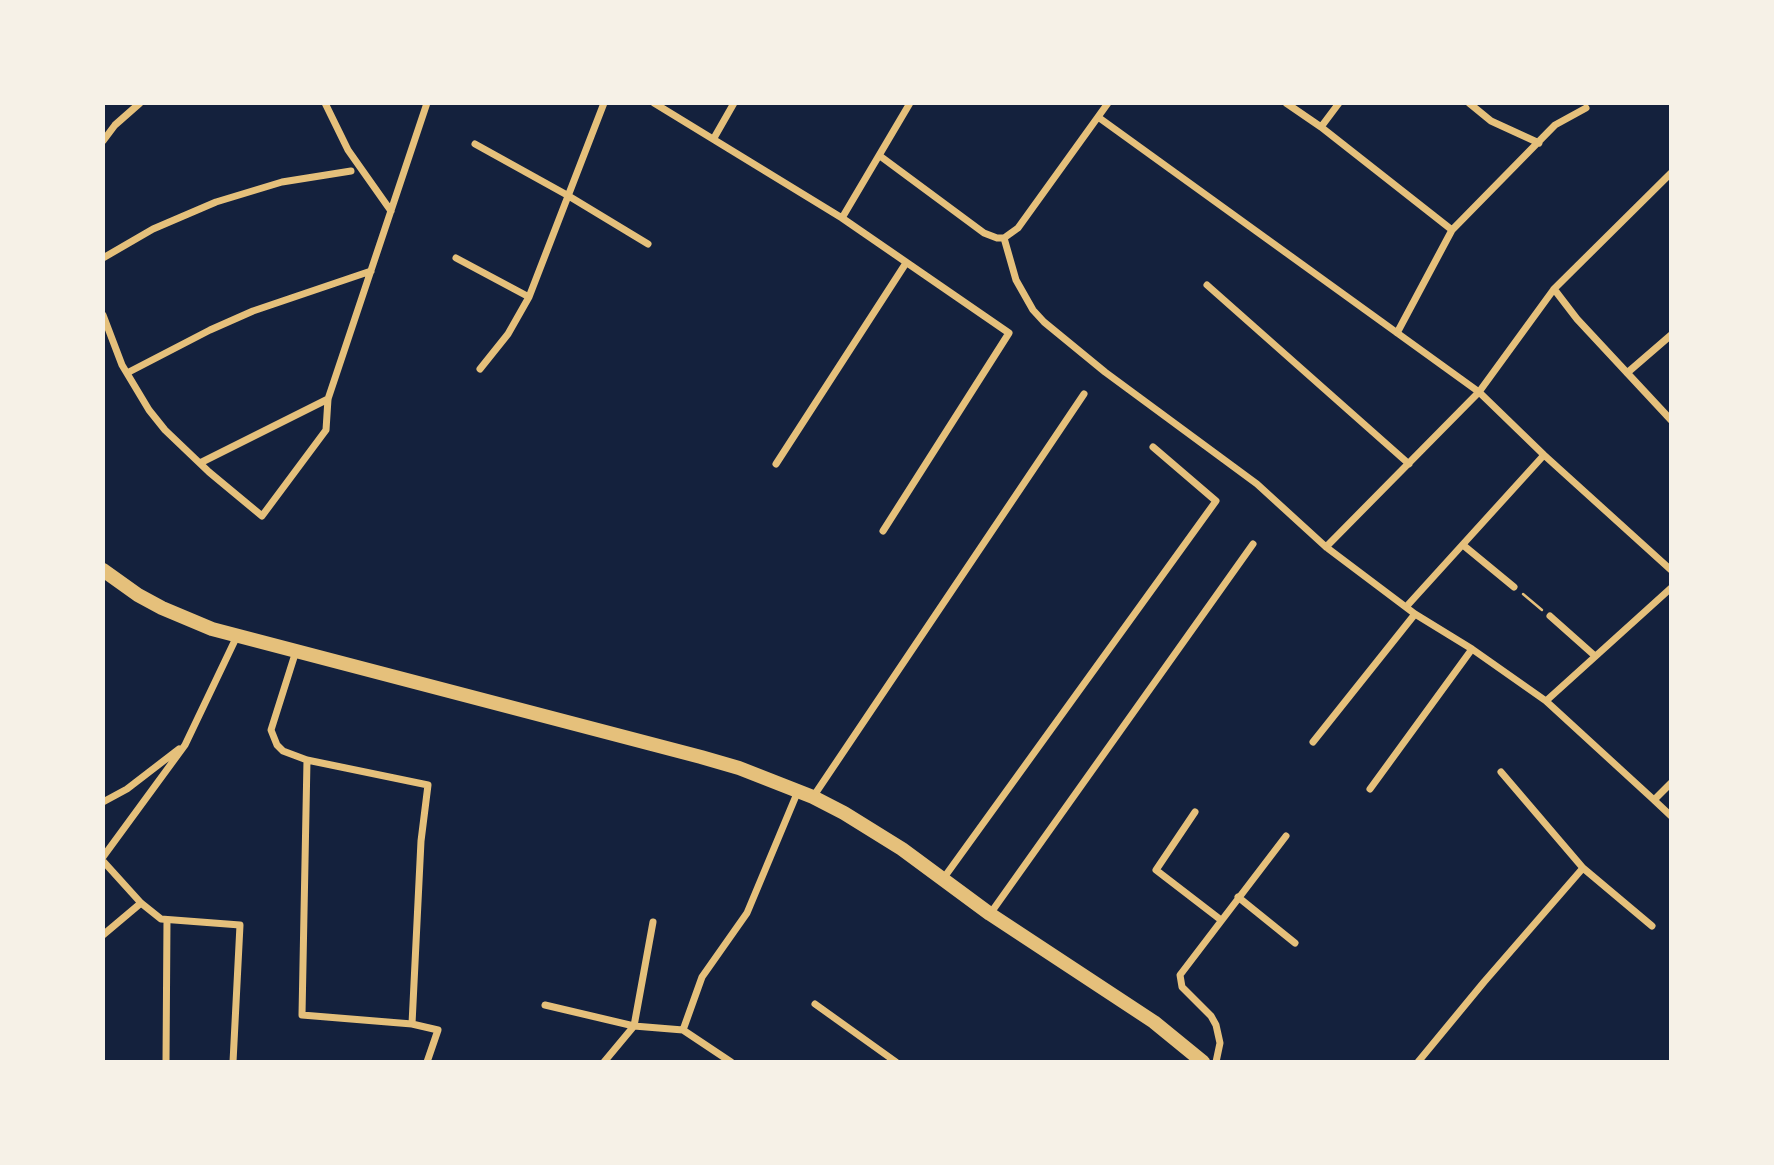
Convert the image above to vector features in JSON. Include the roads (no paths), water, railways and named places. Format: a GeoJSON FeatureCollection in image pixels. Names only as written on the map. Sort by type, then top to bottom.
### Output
{"type":"FeatureCollection","features":[{"type":"Feature","properties":{"kind":"main road"},"geometry":{"type":"LineString","coordinates":[[103,569],[138,595],[186,619],[296,651],[701,757],[739,768],[813,797],[873,831],[943,878],[990,914],[1154,1022],[1203,1062]]}},
{"type":"Feature","properties":{"kind":"street"},"geometry":{"type":"LineString","coordinates":[[103,141],[115,125],[140,103]]}},
{"type":"Feature","properties":{"kind":"street"},"geometry":{"type":"LineString","coordinates":[[325,103],[361,171],[391,211]]}},
{"type":"Feature","properties":{"kind":"street"},"geometry":{"type":"LineString","coordinates":[[103,315],[127,373],[149,410],[165,430],[200,464],[262,516],[326,430],[328,399],[427,103]]}},
{"type":"Feature","properties":{"kind":"street"},"geometry":{"type":"LineString","coordinates":[[480,369],[508,334],[529,297],[604,103]]}},
{"type":"Feature","properties":{"kind":"street"},"geometry":{"type":"LineString","coordinates":[[654,103],[842,218],[1009,333],[883,531]]}},
{"type":"Feature","properties":{"kind":"street"},"geometry":{"type":"LineString","coordinates":[[714,138],[734,103]]}},
{"type":"Feature","properties":{"kind":"street"},"geometry":{"type":"LineString","coordinates":[[842,218],[910,103]]}},
{"type":"Feature","properties":{"kind":"street"},"geometry":{"type":"LineString","coordinates":[[880,156],[990,237],[1004,238],[1018,229],[1108,103]]}},
{"type":"Feature","properties":{"kind":"street"},"geometry":{"type":"LineString","coordinates":[[1286,103],[1321,127],[1452,230]]}},
{"type":"Feature","properties":{"kind":"street"},"geometry":{"type":"LineString","coordinates":[[1321,127],[1339,103]]}},
{"type":"Feature","properties":{"kind":"street"},"geometry":{"type":"LineString","coordinates":[[1469,103],[1491,121],[1539,143]]}},
{"type":"Feature","properties":{"kind":"street"},"geometry":{"type":"LineString","coordinates":[[1397,333],[1452,230],[1555,125],[1586,108]]}},
{"type":"Feature","properties":{"kind":"street"},"geometry":{"type":"LineString","coordinates":[[1098,117],[1479,392],[1671,570]]}},
{"type":"Feature","properties":{"kind":"street"},"geometry":{"type":"LineString","coordinates":[[475,144],[648,244]]}},
{"type":"Feature","properties":{"kind":"street"},"geometry":{"type":"LineString","coordinates":[[103,258],[153,229],[216,202],[282,182],[351,171]]}},
{"type":"Feature","properties":{"kind":"street"},"geometry":{"type":"LineString","coordinates":[[1326,547],[1479,392],[1554,289],[1671,173]]}},
{"type":"Feature","properties":{"kind":"street"},"geometry":{"type":"LineString","coordinates":[[1004,238],[1010,267],[1016,280],[1028,303],[1044,322],[1105,372],[1257,484],[1326,547],[1415,614],[1472,649],[1546,701],[1671,816]]}},
{"type":"Feature","properties":{"kind":"street"},"geometry":{"type":"LineString","coordinates":[[456,258],[529,297]]}},
{"type":"Feature","properties":{"kind":"street"},"geometry":{"type":"LineString","coordinates":[[776,464],[906,263]]}},
{"type":"Feature","properties":{"kind":"street"},"geometry":{"type":"LineString","coordinates":[[127,373],[199,335],[253,311],[371,271]]}},
{"type":"Feature","properties":{"kind":"street"},"geometry":{"type":"LineString","coordinates":[[1207,285],[1409,464]]}},
{"type":"Feature","properties":{"kind":"street"},"geometry":{"type":"LineString","coordinates":[[1554,289],[1577,319],[1671,420]]}},
{"type":"Feature","properties":{"kind":"street"},"geometry":{"type":"LineString","coordinates":[[1627,373],[1671,335]]}},
{"type":"Feature","properties":{"kind":"street"},"geometry":{"type":"LineString","coordinates":[[813,797],[1084,394]]}},
{"type":"Feature","properties":{"kind":"street"},"geometry":{"type":"LineString","coordinates":[[200,464],[328,399]]}},
{"type":"Feature","properties":{"kind":"street"},"geometry":{"type":"LineString","coordinates":[[943,878],[1216,500],[1153,447]]}},
{"type":"Feature","properties":{"kind":"street"},"geometry":{"type":"LineString","coordinates":[[1406,607],[1544,455]]}},
{"type":"Feature","properties":{"kind":"street"},"geometry":{"type":"LineString","coordinates":[[990,914],[1253,544]]}},
{"type":"Feature","properties":{"kind":"street"},"geometry":{"type":"LineString","coordinates":[[1464,545],[1514,587]]}},
{"type":"Feature","properties":{"kind":"street"},"geometry":{"type":"LineString","coordinates":[[1546,701],[1671,589]]}},
{"type":"Feature","properties":{"kind":"street"},"geometry":{"type":"LineString","coordinates":[[1313,742],[1415,614]]}},
{"type":"Feature","properties":{"kind":"street"},"geometry":{"type":"LineString","coordinates":[[1550,616],[1595,656]]}},
{"type":"Feature","properties":{"kind":"street"},"geometry":{"type":"LineString","coordinates":[[233,1062],[240,925],[161,919],[141,903],[103,859],[185,745],[237,635]]}},
{"type":"Feature","properties":{"kind":"street"},"geometry":{"type":"LineString","coordinates":[[1370,789],[1472,649]]}},
{"type":"Feature","properties":{"kind":"street"},"geometry":{"type":"LineString","coordinates":[[296,651],[271,730],[277,745],[283,751],[307,760],[428,785],[421,841],[412,1024]]}},
{"type":"Feature","properties":{"kind":"street"},"geometry":{"type":"LineString","coordinates":[[103,802],[127,789],[185,745]]}},
{"type":"Feature","properties":{"kind":"street"},"geometry":{"type":"LineString","coordinates":[[307,760],[302,1015],[412,1024],[438,1030],[427,1062]]}},
{"type":"Feature","properties":{"kind":"street"},"geometry":{"type":"LineString","coordinates":[[1501,772],[1583,868],[1652,926]]}},
{"type":"Feature","properties":{"kind":"street"},"geometry":{"type":"LineString","coordinates":[[1654,800],[1671,783]]}},
{"type":"Feature","properties":{"kind":"street"},"geometry":{"type":"LineString","coordinates":[[684,1030],[702,977],[747,913],[798,791]]}},
{"type":"Feature","properties":{"kind":"street"},"geometry":{"type":"LineString","coordinates":[[1195,811],[1156,870],[1221,919]]}},
{"type":"Feature","properties":{"kind":"street"},"geometry":{"type":"LineString","coordinates":[[1216,1062],[1220,1043],[1216,1025],[1211,1016],[1184,990],[1179,979],[1181,971],[1286,836]]}},
{"type":"Feature","properties":{"kind":"street"},"geometry":{"type":"LineString","coordinates":[[1418,1062],[1583,868]]}},
{"type":"Feature","properties":{"kind":"street"},"geometry":{"type":"LineString","coordinates":[[1238,897],[1296,943]]}},
{"type":"Feature","properties":{"kind":"street"},"geometry":{"type":"LineString","coordinates":[[103,935],[141,903]]}},
{"type":"Feature","properties":{"kind":"street"},"geometry":{"type":"LineString","coordinates":[[166,1062],[167,920]]}},
{"type":"Feature","properties":{"kind":"street"},"geometry":{"type":"LineString","coordinates":[[604,1062],[634,1026],[653,922]]}},
{"type":"Feature","properties":{"kind":"street"},"geometry":{"type":"LineString","coordinates":[[815,1004],[896,1062]]}},
{"type":"Feature","properties":{"kind":"street"},"geometry":{"type":"LineString","coordinates":[[545,1005],[634,1026],[684,1030],[731,1062]]}}]}
